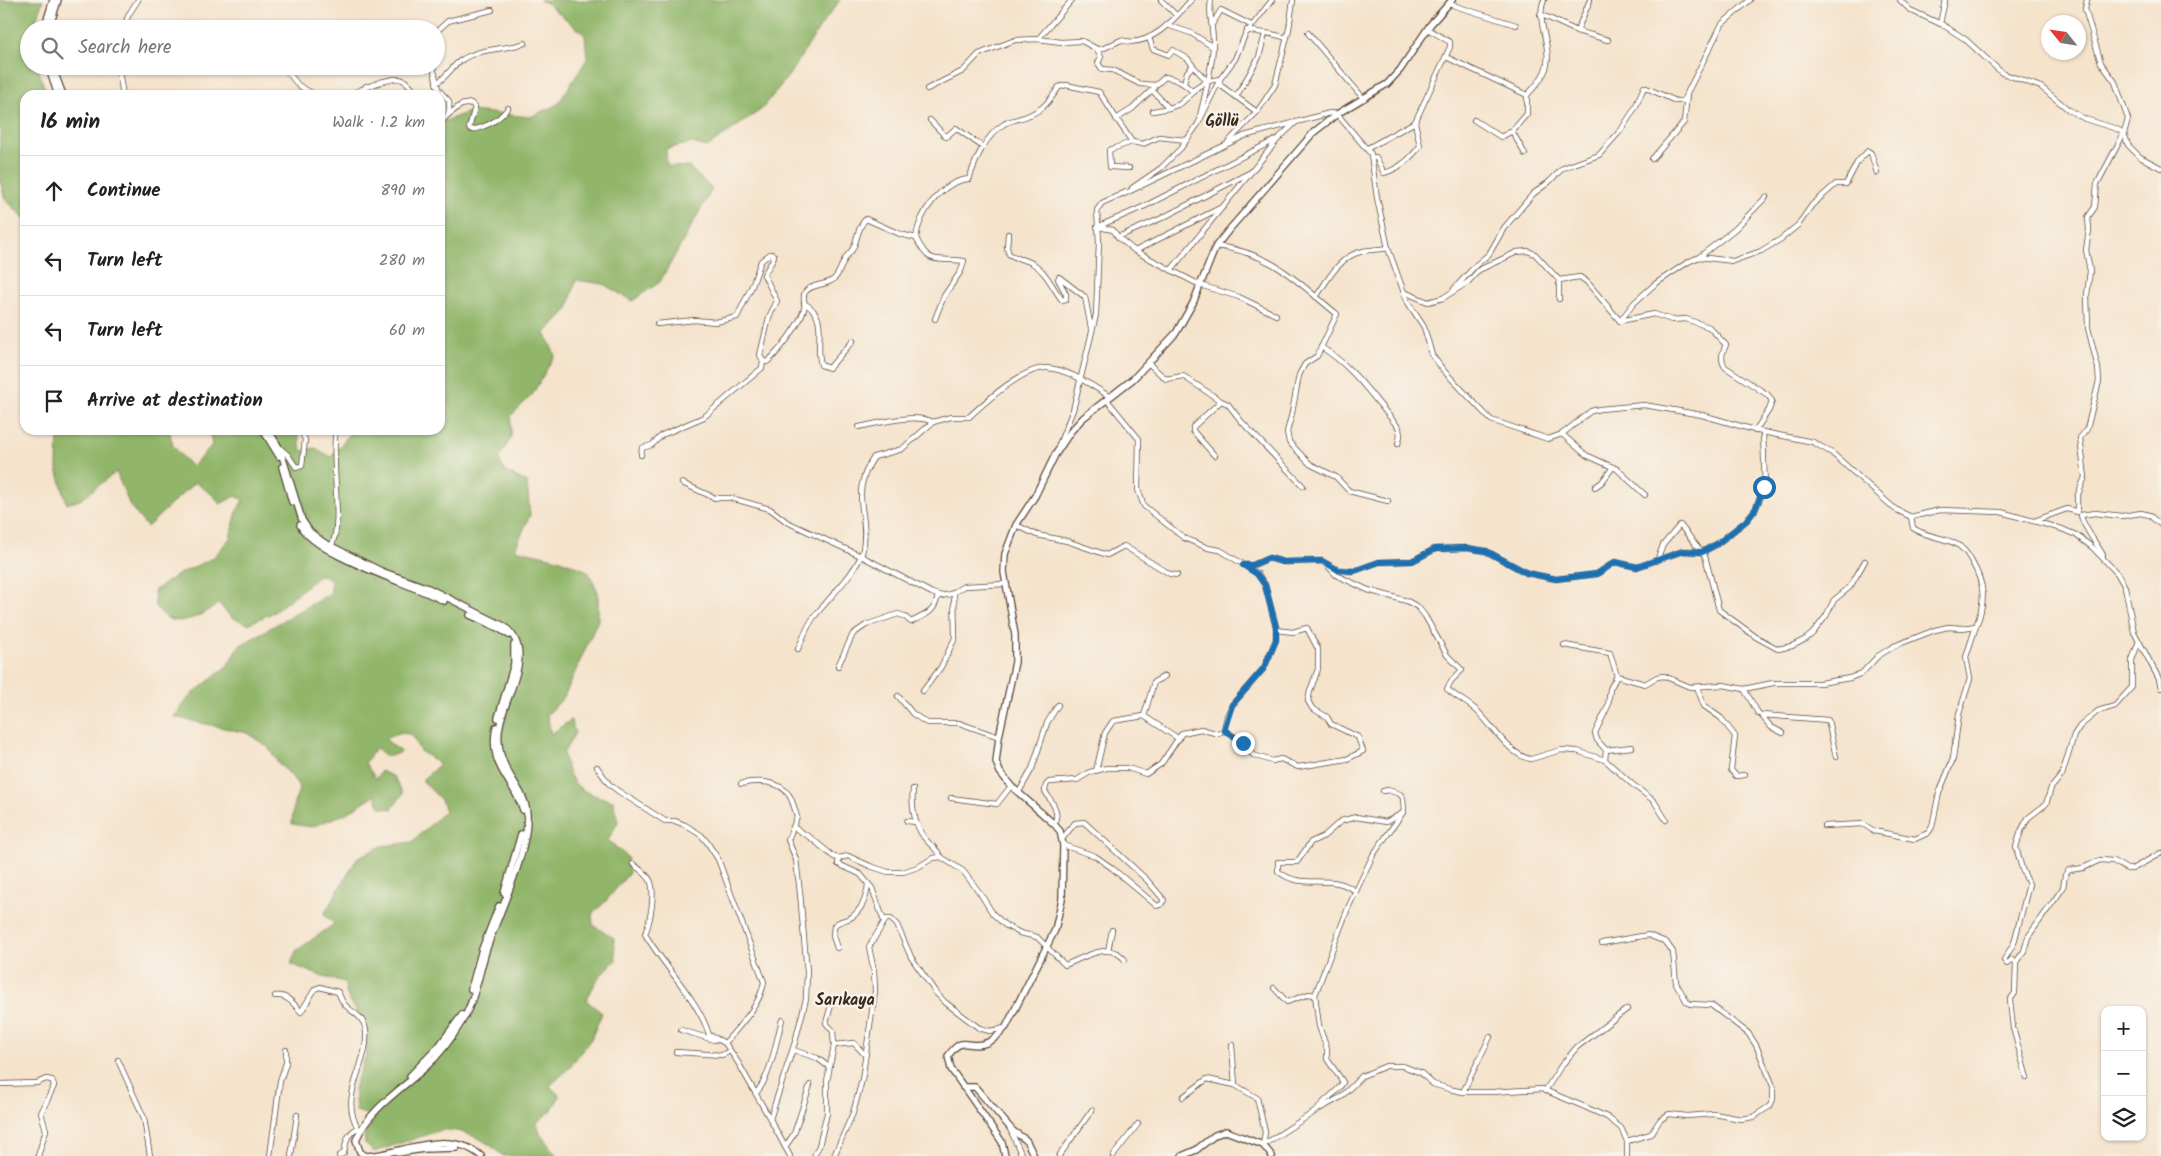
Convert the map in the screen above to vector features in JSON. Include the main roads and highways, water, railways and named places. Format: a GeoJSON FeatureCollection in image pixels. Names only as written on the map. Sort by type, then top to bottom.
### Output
{"type":"FeatureCollection","features":[{"type":"Feature","properties":{"kind":"main road"},"geometry":{"type":"LineString","coordinates":[[47,20],[53,0]]}},
{"type":"Feature","properties":{"kind":"main road"},"geometry":{"type":"LineString","coordinates":[[52,20],[58,0]]}},
{"type":"Feature","properties":{"kind":"main road"},"geometry":{"type":"LineString","coordinates":[[1005,1156],[1002,1142],[951,1069],[948,1056],[955,1047],[964,1043],[983,1044],[998,1036],[1006,1027],[1048,946],[1055,930],[1062,900],[1062,842],[1054,824],[1011,786],[1000,772],[996,762],[999,737],[1015,662],[1015,635],[1004,572],[1005,554],[1016,525],[1035,496],[1055,455],[1071,431],[1083,418],[1133,379],[1176,333],[1200,285],[1216,246],[1314,132],[1338,114],[1387,84],[1400,70],[1428,29],[1450,2]]}},
{"type":"Feature","properties":{"kind":"main road"},"geometry":{"type":"LineString","coordinates":[[51,75],[56,90]]}},
{"type":"Feature","properties":{"kind":"main road"},"geometry":{"type":"LineString","coordinates":[[55,75],[61,90]]}},
{"type":"Feature","properties":{"kind":"main road"},"geometry":{"type":"LineString","coordinates":[[266,435],[278,454],[297,516],[307,535],[326,548],[367,569],[431,594],[498,628],[510,637],[516,651],[494,736],[496,753],[502,774],[524,812],[522,830],[512,870],[486,938],[467,1000],[459,1019],[426,1062],[375,1107],[358,1128],[352,1144],[359,1156]]}},
{"type":"Feature","properties":{"kind":"main road"},"geometry":{"type":"LineString","coordinates":[[271,435],[280,448],[306,527],[315,536],[382,571],[428,588],[504,626],[514,635],[519,646],[518,668],[501,721],[498,737],[502,763],[524,800],[527,814],[526,830],[518,864],[490,941],[468,1011],[461,1024],[428,1065],[371,1117],[360,1131],[356,1140],[360,1152],[366,1156],[423,1144],[442,1143],[467,1146],[480,1156]]}},
{"type":"Feature","properties":{"kind":"main road"},"geometry":{"type":"LineString","coordinates":[[963,1087],[976,1087],[1010,1128],[1026,1140],[1034,1156]]}},
{"type":"Feature","properties":{"kind":"main road"},"geometry":{"type":"LineString","coordinates":[[1184,1156],[1196,1150],[1215,1135],[1226,1131],[1264,1145],[1272,1156]]}},
{"type":"Feature","properties":{"kind":"main road"},"geometry":{"type":"LineString","coordinates":[[386,1156],[423,1149],[452,1147],[464,1149],[475,1156]]}},
{"type":"Feature","properties":{"kind":"district","name":"Göllü"},"geometry":{"type":"Point","coordinates":[1222,121]}},
{"type":"Feature","properties":{"kind":"district","name":"Sarıkaya"},"geometry":{"type":"Point","coordinates":[845,1000]}}]}
